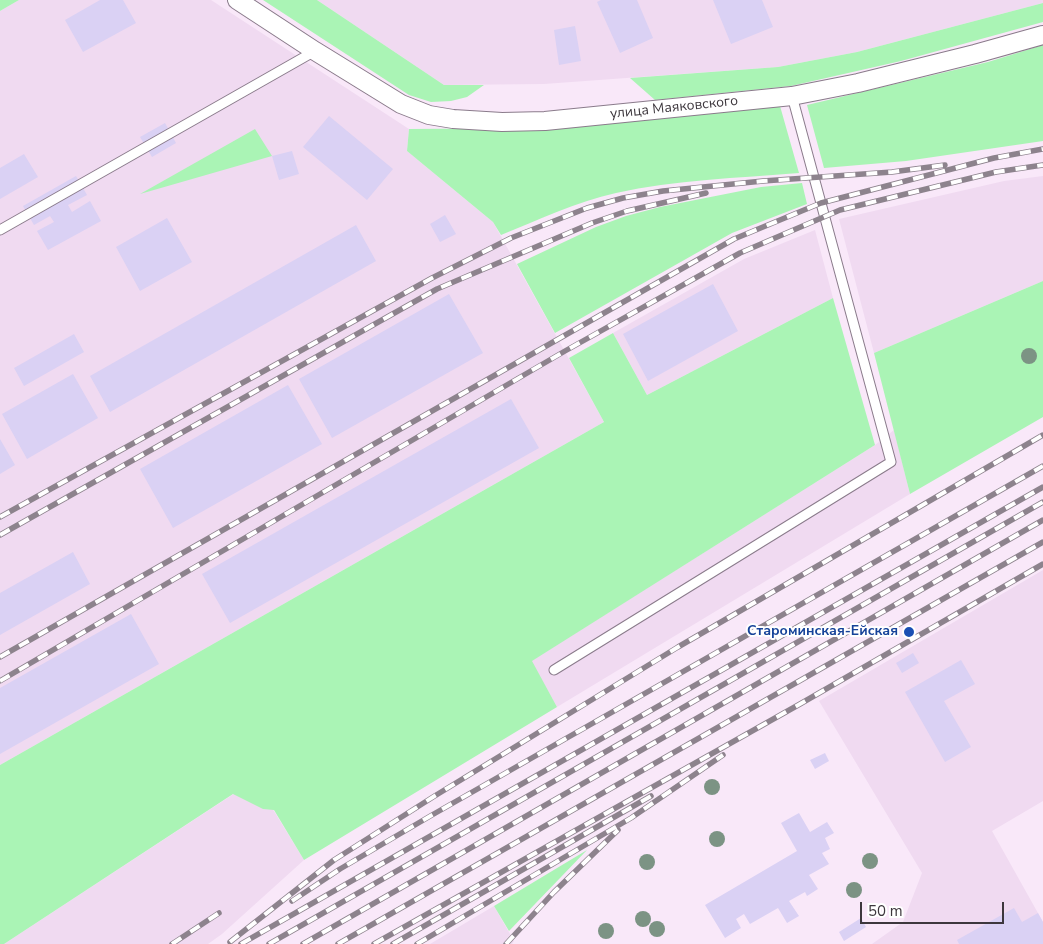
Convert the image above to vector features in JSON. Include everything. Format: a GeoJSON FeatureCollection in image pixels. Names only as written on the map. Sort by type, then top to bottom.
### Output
{"type":"FeatureCollection","features":[{"type":"Feature","properties":{"kind":"street","name":"улица Маяковского"},"geometry":{"type":"LineString","coordinates":[[237,0],[401,104],[429,115],[502,122],[545,121],[792,96],[885,76],[1043,35]]}},
{"type":"Feature","properties":{"kind":"lane"},"geometry":{"type":"LineString","coordinates":[[0,230],[315,51]]}},
{"type":"Feature","properties":{"kind":"lane"},"geometry":{"type":"LineString","coordinates":[[554,670],[891,462],[792,96]]}},
{"type":"Feature","properties":{"kind":"shaded area"},"geometry":{"type":"Polygon","coordinates":[[[19,0],[211,0],[409,129],[407,151],[493,222],[604,422],[0,765],[0,11],[19,0]]]}},
{"type":"Feature","properties":{"kind":"shaded area"},"geometry":{"type":"Polygon","coordinates":[[[317,0],[1043,0],[1043,3],[857,52],[778,67],[544,84],[444,85],[317,0]]]}},
{"type":"Feature","properties":{"kind":"shaded area"},"geometry":{"type":"Polygon","coordinates":[[[1043,176],[1043,281],[874,353],[839,219],[1004,181],[1043,176]]]}},
{"type":"Feature","properties":{"kind":"shaded area"},"geometry":{"type":"Polygon","coordinates":[[[815,230],[833,298],[647,395],[613,333],[744,259],[815,230]]]}},
{"type":"Feature","properties":{"kind":"shaded area"},"geometry":{"type":"Polygon","coordinates":[[[894,430],[910,494],[557,707],[531,661],[875,445],[894,430]]]}},
{"type":"Feature","properties":{"kind":"shaded area"},"geometry":{"type":"Polygon","coordinates":[[[1043,570],[1043,801],[992,831],[1043,922],[1043,944],[872,944],[903,922],[922,873],[819,701],[1043,570]]]}},
{"type":"Feature","properties":{"kind":"shaded area"},"geometry":{"type":"Polygon","coordinates":[[[255,780],[304,860],[222,934],[208,944],[4,944],[255,780]]]}},
{"type":"Feature","properties":{"kind":"shaded area"},"geometry":{"type":"Polygon","coordinates":[[[494,906],[514,941],[512,944],[430,944],[494,906]]]}},
{"type":"Feature","properties":{"kind":"green space"},"geometry":{"type":"Polygon","coordinates":[[[0,0],[19,0],[0,11],[0,0]]]}},
{"type":"Feature","properties":{"kind":"green space"},"geometry":{"type":"Polygon","coordinates":[[[263,0],[317,0],[444,85],[484,85],[467,97],[451,101],[431,102],[409,95],[263,0]]]}},
{"type":"Feature","properties":{"kind":"green space"},"geometry":{"type":"Polygon","coordinates":[[[1043,3],[1043,22],[901,61],[791,86],[655,100],[630,78],[778,67],[857,52],[1043,3]]]}},
{"type":"Feature","properties":{"kind":"green space"},"geometry":{"type":"Polygon","coordinates":[[[1043,45],[1043,141],[906,161],[824,168],[807,105],[988,62],[1043,45]]]}},
{"type":"Feature","properties":{"kind":"green space"},"geometry":{"type":"Polygon","coordinates":[[[780,106],[799,173],[684,182],[616,193],[572,206],[501,235],[493,222],[407,151],[409,129],[549,128],[780,106]]]}},
{"type":"Feature","properties":{"kind":"green space"},"geometry":{"type":"Polygon","coordinates":[[[255,129],[272,156],[140,194],[255,129]]]}},
{"type":"Feature","properties":{"kind":"green space"},"geometry":{"type":"Polygon","coordinates":[[[802,183],[807,204],[732,233],[555,333],[517,264],[596,227],[626,216],[660,207],[761,187],[802,183]]]}},
{"type":"Feature","properties":{"kind":"green space"},"geometry":{"type":"Polygon","coordinates":[[[1043,281],[1043,417],[910,494],[874,353],[1043,281]]]}},
{"type":"Feature","properties":{"kind":"green space"},"geometry":{"type":"Polygon","coordinates":[[[833,298],[875,445],[532,661],[557,707],[304,860],[274,810],[263,809],[233,794],[4,944],[0,944],[0,765],[604,422],[569,358],[613,333],[647,395],[833,298]]]}},
{"type":"Feature","properties":{"kind":"green space"},"geometry":{"type":"Polygon","coordinates":[[[587,850],[509,931],[494,906],[587,850]]]}},
{"type":"Feature","properties":{"kind":"building"},"geometry":{"type":"Polygon","coordinates":[[[100,0],[123,0],[136,23],[83,52],[65,20],[100,0]]]}},
{"type":"Feature","properties":{"kind":"building"},"geometry":{"type":"Polygon","coordinates":[[[601,0],[637,0],[653,38],[620,53],[597,2],[601,0]]]}},
{"type":"Feature","properties":{"kind":"building"},"geometry":{"type":"Polygon","coordinates":[[[713,0],[762,0],[773,27],[731,44],[713,0]]]}},
{"type":"Feature","properties":{"kind":"building"},"geometry":{"type":"Polygon","coordinates":[[[575,26],[581,61],[559,65],[554,30],[575,26]]]}},
{"type":"Feature","properties":{"kind":"building"},"geometry":{"type":"Polygon","coordinates":[[[329,116],[393,169],[367,200],[303,147],[329,116]]]}},
{"type":"Feature","properties":{"kind":"building"},"geometry":{"type":"Polygon","coordinates":[[[165,123],[176,143],[152,157],[140,137],[165,123]]]}},
{"type":"Feature","properties":{"kind":"building"},"geometry":{"type":"Polygon","coordinates":[[[292,151],[299,174],[279,180],[272,156],[292,151]]]}},
{"type":"Feature","properties":{"kind":"building"},"geometry":{"type":"Polygon","coordinates":[[[24,154],[38,177],[0,199],[0,168],[24,154]]]}},
{"type":"Feature","properties":{"kind":"building"},"geometry":{"type":"Polygon","coordinates":[[[76,176],[87,195],[68,205],[72,212],[90,201],[101,221],[48,250],[37,231],[54,222],[50,216],[34,225],[23,206],[76,176]]]}},
{"type":"Feature","properties":{"kind":"building"},"geometry":{"type":"Polygon","coordinates":[[[445,215],[456,234],[440,242],[430,224],[445,215]]]}},
{"type":"Feature","properties":{"kind":"building"},"geometry":{"type":"Polygon","coordinates":[[[167,218],[192,262],[140,291],[116,247],[167,218]]]}},
{"type":"Feature","properties":{"kind":"building"},"geometry":{"type":"Polygon","coordinates":[[[356,225],[376,261],[110,412],[90,376],[356,225]]]}},
{"type":"Feature","properties":{"kind":"building"},"geometry":{"type":"Polygon","coordinates":[[[713,284],[738,331],[648,381],[623,334],[713,284]]]}},
{"type":"Feature","properties":{"kind":"building"},"geometry":{"type":"Polygon","coordinates":[[[449,294],[483,353],[332,438],[299,379],[449,294]]]}},
{"type":"Feature","properties":{"kind":"building"},"geometry":{"type":"Polygon","coordinates":[[[74,334],[84,352],[24,386],[14,368],[74,334]]]}},
{"type":"Feature","properties":{"kind":"building"},"geometry":{"type":"Polygon","coordinates":[[[73,374],[98,418],[27,459],[2,414],[73,374]]]}},
{"type":"Feature","properties":{"kind":"building"},"geometry":{"type":"Polygon","coordinates":[[[288,385],[322,444],[173,528],[140,469],[288,385]]]}},
{"type":"Feature","properties":{"kind":"building"},"geometry":{"type":"Polygon","coordinates":[[[511,399],[539,448],[230,623],[202,574],[511,399]]]}},
{"type":"Feature","properties":{"kind":"building"},"geometry":{"type":"Polygon","coordinates":[[[0,439],[15,465],[0,474],[0,439]]]}},
{"type":"Feature","properties":{"kind":"building"},"geometry":{"type":"Polygon","coordinates":[[[73,552],[90,584],[0,635],[0,593],[73,552]]]}},
{"type":"Feature","properties":{"kind":"building"},"geometry":{"type":"Polygon","coordinates":[[[131,614],[159,664],[0,754],[0,688],[131,614]]]}},
{"type":"Feature","properties":{"kind":"building"},"geometry":{"type":"Polygon","coordinates":[[[913,653],[919,663],[902,673],[896,663],[913,653]]]}},
{"type":"Feature","properties":{"kind":"building"},"geometry":{"type":"Polygon","coordinates":[[[961,660],[975,684],[944,701],[971,747],[945,762],[905,692],[961,660]]]}},
{"type":"Feature","properties":{"kind":"building"},"geometry":{"type":"Polygon","coordinates":[[[825,753],[829,761],[815,769],[810,760],[825,753]]]}},
{"type":"Feature","properties":{"kind":"building"},"geometry":{"type":"Polygon","coordinates":[[[799,813],[810,832],[827,822],[834,833],[825,838],[830,849],[822,853],[829,864],[809,875],[818,889],[807,896],[805,892],[789,901],[799,916],[787,923],[778,908],[750,924],[744,914],[736,919],[741,928],[725,938],[705,905],[797,851],[781,823],[799,813]]]}},
{"type":"Feature","properties":{"kind":"building"},"geometry":{"type":"Polygon","coordinates":[[[1014,908],[1022,922],[1038,913],[1043,922],[1043,944],[959,944],[957,940],[1014,908]]]}},
{"type":"Feature","properties":{"kind":"building"},"geometry":{"type":"Polygon","coordinates":[[[861,918],[866,927],[844,941],[839,932],[861,918]]]}},
{"type":"Feature","properties":{"kind":"railway"},"geometry":{"type":"LineString","coordinates":[[0,657],[734,239],[821,203],[994,158],[1043,149]]}},
{"type":"Feature","properties":{"kind":"railway"},"geometry":{"type":"LineString","coordinates":[[0,517],[432,278],[511,238],[587,208],[623,198],[663,191],[763,181],[892,172],[945,165]]}},
{"type":"Feature","properties":{"kind":"railway"},"geometry":{"type":"LineString","coordinates":[[0,681],[565,351],[740,253],[840,210],[996,172],[1043,165]]}},
{"type":"Feature","properties":{"kind":"railway"},"geometry":{"type":"LineString","coordinates":[[0,535],[437,289],[592,223],[627,211],[706,193]]}},
{"type":"Feature","properties":{"kind":"railway"},"geometry":{"type":"LineString","coordinates":[[230,942],[334,860],[433,797],[678,647],[1043,435]]}},
{"type":"Feature","properties":{"kind":"railway"},"geometry":{"type":"LineString","coordinates":[[292,901],[340,869],[432,815],[1043,466]]}},
{"type":"Feature","properties":{"kind":"railway"},"geometry":{"type":"LineString","coordinates":[[241,944],[1043,487]]}},
{"type":"Feature","properties":{"kind":"railway"},"geometry":{"type":"LineString","coordinates":[[269,944],[1043,502]]}},
{"type":"Feature","properties":{"kind":"railway"},"geometry":{"type":"LineString","coordinates":[[303,944],[1043,520]]}},
{"type":"Feature","properties":{"kind":"railway"},"geometry":{"type":"LineString","coordinates":[[338,944],[1043,542]]}},
{"type":"Feature","properties":{"kind":"railway"},"geometry":{"type":"LineString","coordinates":[[374,944],[800,704],[1043,564]]}},
{"type":"Feature","properties":{"kind":"railway"},"geometry":{"type":"LineString","coordinates":[[417,944],[631,818],[723,755]]}},
{"type":"Feature","properties":{"kind":"railway"},"geometry":{"type":"LineString","coordinates":[[393,944],[651,796]]}},
{"type":"Feature","properties":{"kind":"railway"},"geometry":{"type":"LineString","coordinates":[[506,944],[554,892],[618,830]]}},
{"type":"Feature","properties":{"kind":"railway"},"geometry":{"type":"LineString","coordinates":[[172,944],[219,913]]}},
{"type":"Feature","properties":{"kind":"place","name":"Староминская-Ейская"},"geometry":{"type":"Point","coordinates":[909,632]}}]}
